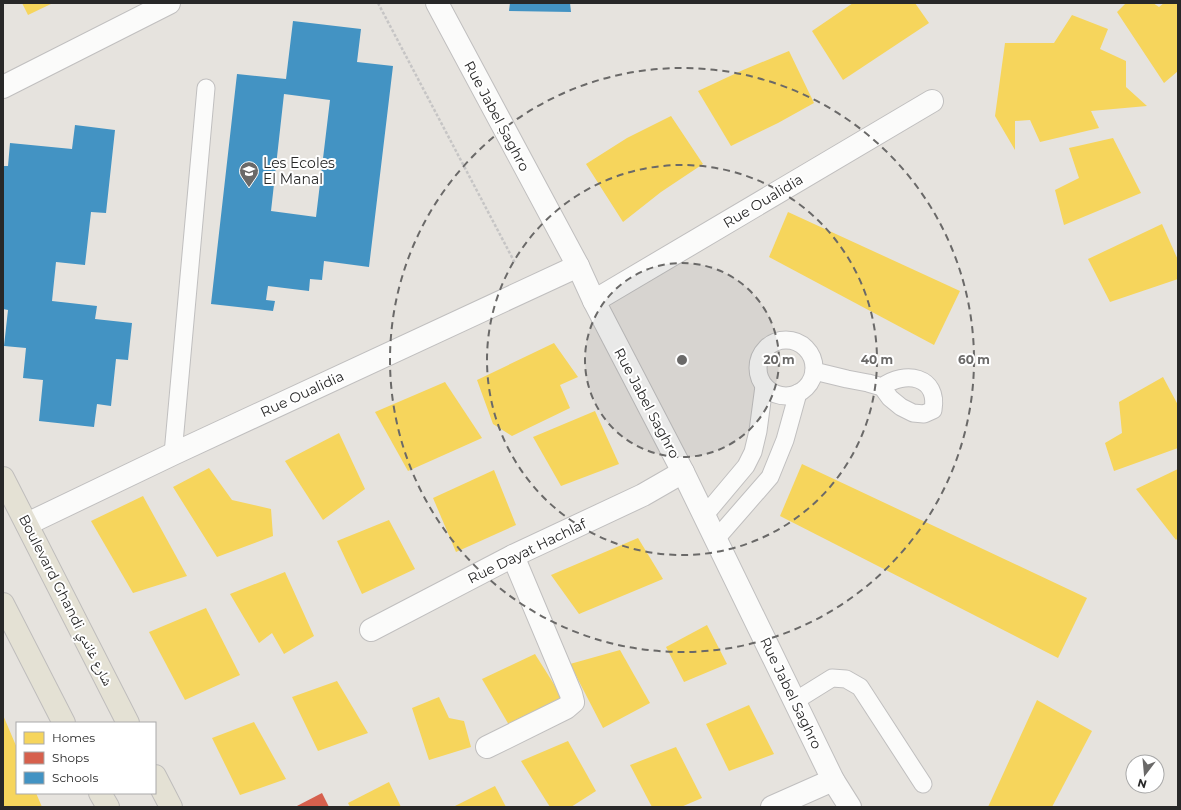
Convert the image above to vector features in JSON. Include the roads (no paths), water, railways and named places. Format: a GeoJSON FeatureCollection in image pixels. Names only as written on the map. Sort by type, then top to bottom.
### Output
{"type":"FeatureCollection","features":[{"type":"Feature","properties":{"kind":"main road","name":"Boulevard Ghandi شارع غاندي"},"geometry":{"type":"LineString","coordinates":[[3,478],[127,722]]}},
{"type":"Feature","properties":{"kind":"main road"},"geometry":{"type":"LineString","coordinates":[[3,604],[63,722]]}},
{"type":"Feature","properties":{"kind":"main road"},"geometry":{"type":"LineString","coordinates":[[156,778],[171,807]]}},
{"type":"Feature","properties":{"kind":"main road"},"geometry":{"type":"LineString","coordinates":[[101,794],[108,807]]}},
{"type":"Feature","properties":{"kind":"street"},"geometry":{"type":"LineString","coordinates":[[3,86],[169,3]]}},
{"type":"Feature","properties":{"kind":"street","name":"Rue Jabel Saghro"},"geometry":{"type":"LineString","coordinates":[[437,3],[578,266],[594,301],[683,472],[833,780],[850,807]]}},
{"type":"Feature","properties":{"kind":"street","name":"Rue Oualidia"},"geometry":{"type":"LineString","coordinates":[[594,301],[932,101]]}},
{"type":"Feature","properties":{"kind":"street","name":"Rue Oualidia"},"geometry":{"type":"LineString","coordinates":[[27,524],[173,454],[578,266]]}},
{"type":"Feature","properties":{"kind":"street","name":"Rue Dayat Hachlaf"},"geometry":{"type":"LineString","coordinates":[[371,630],[513,556],[643,495],[683,472]]}},
{"type":"Feature","properties":{"kind":"street"},"geometry":{"type":"LineString","coordinates":[[487,747],[566,708],[573,702],[513,556]]}},
{"type":"Feature","properties":{"kind":"street"},"geometry":{"type":"LineString","coordinates":[[772,807],[833,780]]}},
{"type":"Feature","properties":{"kind":"lane"},"geometry":{"type":"LineString","coordinates":[[173,454],[206,88]]}},
{"type":"Feature","properties":{"kind":"lane"},"geometry":{"type":"LineString","coordinates":[[777,341],[796,341],[810,352],[814,361],[814,371],[812,380],[806,388],[798,394],[786,396],[774,394],[764,386],[758,373],[759,360],[762,351],[769,345],[777,341]]}},
{"type":"Feature","properties":{"kind":"lane"},"geometry":{"type":"LineString","coordinates":[[814,371],[882,387]]}},
{"type":"Feature","properties":{"kind":"lane"},"geometry":{"type":"LineString","coordinates":[[704,516],[746,466],[758,431],[764,386]]}},
{"type":"Feature","properties":{"kind":"lane"},"geometry":{"type":"LineString","coordinates":[[716,539],[770,477],[784,440],[798,394]]}},
{"type":"Feature","properties":{"kind":"lane"},"geometry":{"type":"LineString","coordinates":[[795,701],[832,678],[846,679],[860,687],[923,784]]}},
{"type":"Feature","properties":{"kind":"place","name":"Les Ecoles El Manal"},"geometry":{"type":"Point","coordinates":[249,188]}}]}
